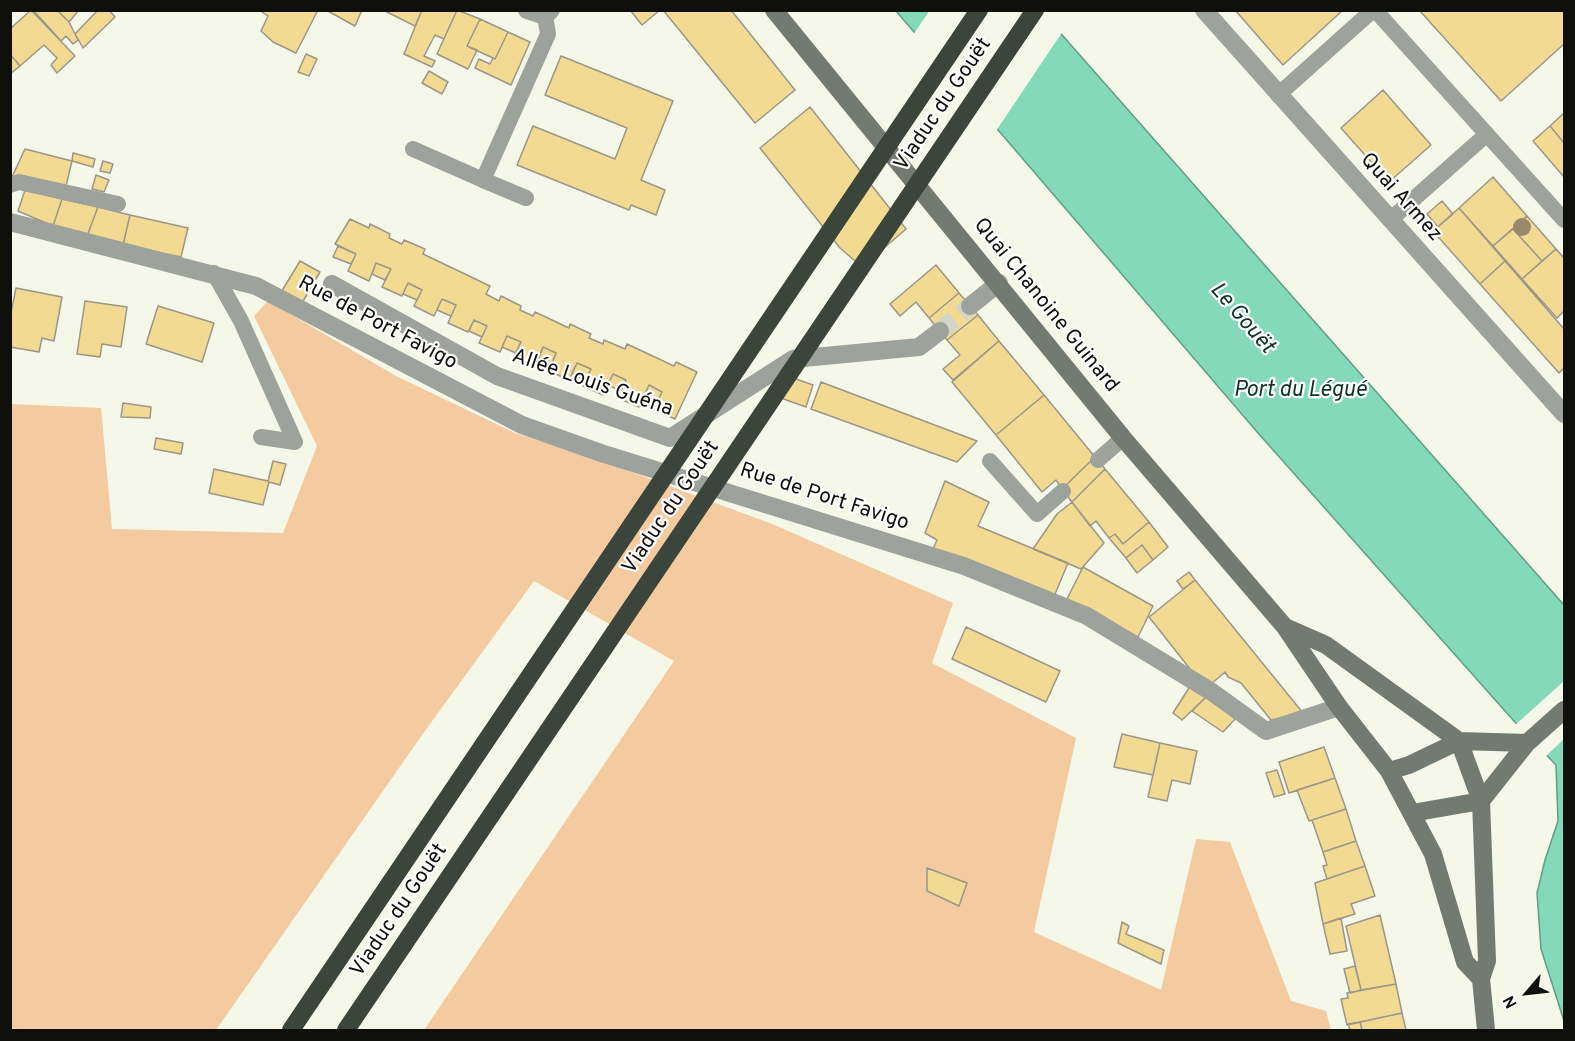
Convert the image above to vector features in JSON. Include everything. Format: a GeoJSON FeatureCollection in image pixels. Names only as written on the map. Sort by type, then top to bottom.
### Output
{"type":"FeatureCollection","features":[{"type":"Feature","properties":{"kind":"highway","name":"Viaduc du Gouët"},"geometry":{"type":"LineString","coordinates":[[291,1030],[979,10]]}},
{"type":"Feature","properties":{"kind":"highway","name":"Viaduc du Gouët"},"geometry":{"type":"LineString","coordinates":[[346,1030],[1035,10]]}},
{"type":"Feature","properties":{"kind":"street"},"geometry":{"type":"LineString","coordinates":[[527,10],[548,13]]}},
{"type":"Feature","properties":{"kind":"street","name":"Quai Chanoine Guinard"},"geometry":{"type":"LineString","coordinates":[[774,10],[999,283],[1123,438],[1285,627],[1339,707],[1389,771],[1433,854],[1465,962],[1481,978]]}},
{"type":"Feature","properties":{"kind":"street","name":"Quai Armez"},"geometry":{"type":"LineString","coordinates":[[1204,10],[1564,414]]}},
{"type":"Feature","properties":{"kind":"street","name":"Rue de Port Favigo"},"geometry":{"type":"LineString","coordinates":[[10,222],[214,273],[256,286],[522,424],[601,453],[964,566],[1087,616],[1212,692],[1266,731],[1339,707]]}},
{"type":"Feature","properties":{"kind":"street"},"geometry":{"type":"LineString","coordinates":[[970,306],[999,283]]}},
{"type":"Feature","properties":{"kind":"street","name":"Allée Louis Guéna"},"geometry":{"type":"LineString","coordinates":[[332,284],[497,376],[670,438],[793,359],[919,347],[940,330]]}},
{"type":"Feature","properties":{"kind":"street","name":"Quai Chanoine Guinard"},"geometry":{"type":"LineString","coordinates":[[1285,627],[1326,645],[1460,741]]}},
{"type":"Feature","properties":{"kind":"street"},"geometry":{"type":"LineString","coordinates":[[1412,813],[1481,801],[1527,743],[1564,710]]}},
{"type":"Feature","properties":{"kind":"street"},"geometry":{"type":"LineString","coordinates":[[1389,771],[1409,765],[1460,741],[1527,743]]}},
{"type":"Feature","properties":{"kind":"street"},"geometry":{"type":"LineString","coordinates":[[1460,741],[1481,801],[1487,961],[1481,978],[1486,1030]]}},
{"type":"Feature","properties":{"kind":"lane"},"geometry":{"type":"LineString","coordinates":[[1278,95],[1374,10],[1564,220]]}},
{"type":"Feature","properties":{"kind":"lane"},"geometry":{"type":"LineString","coordinates":[[483,180],[548,34],[548,13]]}},
{"type":"Feature","properties":{"kind":"lane"},"geometry":{"type":"LineString","coordinates":[[1390,220],[1487,134]]}},
{"type":"Feature","properties":{"kind":"lane"},"geometry":{"type":"LineString","coordinates":[[413,149],[526,198]]}},
{"type":"Feature","properties":{"kind":"lane"},"geometry":{"type":"LineString","coordinates":[[10,185],[20,182],[118,204]]}},
{"type":"Feature","properties":{"kind":"lane"},"geometry":{"type":"LineString","coordinates":[[214,273],[241,321],[295,442],[261,437]]}},
{"type":"Feature","properties":{"kind":"lane"},"geometry":{"type":"LineString","coordinates":[[1098,460],[1123,438]]}},
{"type":"Feature","properties":{"kind":"lane"},"geometry":{"type":"LineString","coordinates":[[990,460],[1037,514],[1063,491]]}},
{"type":"Feature","properties":{"kind":"shaded area"},"geometry":{"type":"Polygon","coordinates":[[[268,301],[396,376],[515,433],[597,459],[772,524],[953,603],[932,663],[1076,738],[1034,932],[1161,990],[1196,839],[1230,842],[1291,1001],[1326,1011],[1331,1030],[424,1030],[674,661],[534,581],[422,735],[216,1030],[11,1030],[11,404],[101,408],[112,529],[283,533],[317,446],[254,316],[268,301]]]}},
{"type":"Feature","properties":{"kind":"water","name":"Port du Légué"},"geometry":{"type":"Polygon","coordinates":[[[896,11],[1041,11],[1564,605],[1564,1021],[1541,949],[1537,893],[1558,821],[1556,765],[1513,720],[1258,433],[896,11]]]}},
{"type":"Feature","properties":{"kind":"pier"},"geometry":{"type":"Polygon","coordinates":[[[930,10],[1045,10],[1063,31],[996,131],[913,35],[930,10]]]}},
{"type":"Feature","properties":{"kind":"pier"},"geometry":{"type":"Polygon","coordinates":[[[1564,681],[1564,739],[1545,757],[1514,726],[1564,681]]]}},
{"type":"Feature","properties":{"kind":"building"},"geometry":{"type":"Polygon","coordinates":[[[31,10],[75,56],[57,73],[51,65],[57,58],[44,45],[20,66],[10,54],[10,29],[31,10]]]}},
{"type":"Feature","properties":{"kind":"building"},"geometry":{"type":"Polygon","coordinates":[[[33,10],[57,10],[69,22],[78,40],[73,44],[66,36],[61,41],[33,10]]]}},
{"type":"Feature","properties":{"kind":"building"},"geometry":{"type":"Polygon","coordinates":[[[57,10],[79,10],[69,22],[57,10]]]}},
{"type":"Feature","properties":{"kind":"building"},"geometry":{"type":"Polygon","coordinates":[[[98,10],[109,10],[115,17],[83,48],[75,34],[98,10]]]}},
{"type":"Feature","properties":{"kind":"building"},"geometry":{"type":"Polygon","coordinates":[[[259,10],[318,10],[296,53],[273,42],[261,31],[268,16],[259,10]]]}},
{"type":"Feature","properties":{"kind":"building"},"geometry":{"type":"Polygon","coordinates":[[[326,10],[362,10],[355,26],[326,10]]]}},
{"type":"Feature","properties":{"kind":"building"},"geometry":{"type":"Polygon","coordinates":[[[383,10],[422,10],[415,26],[383,10]]]}},
{"type":"Feature","properties":{"kind":"building"},"geometry":{"type":"Polygon","coordinates":[[[422,10],[457,10],[444,39],[435,35],[424,56],[435,61],[432,67],[404,54],[422,10]]]}},
{"type":"Feature","properties":{"kind":"building"},"geometry":{"type":"Polygon","coordinates":[[[457,10],[480,19],[467,46],[477,50],[468,69],[437,54],[457,10]]]}},
{"type":"Feature","properties":{"kind":"building"},"geometry":{"type":"Polygon","coordinates":[[[630,10],[660,10],[642,25],[630,10]]]}},
{"type":"Feature","properties":{"kind":"building"},"geometry":{"type":"Polygon","coordinates":[[[663,10],[731,10],[795,90],[755,123],[663,10]]]}},
{"type":"Feature","properties":{"kind":"building"},"geometry":{"type":"Polygon","coordinates":[[[1235,10],[1343,10],[1283,65],[1235,10]]]}},
{"type":"Feature","properties":{"kind":"building"},"geometry":{"type":"Polygon","coordinates":[[[1419,10],[1564,10],[1564,44],[1501,101],[1419,10]]]}},
{"type":"Feature","properties":{"kind":"building"},"geometry":{"type":"Polygon","coordinates":[[[480,19],[508,32],[495,59],[467,46],[480,19]]]}},
{"type":"Feature","properties":{"kind":"building"},"geometry":{"type":"Polygon","coordinates":[[[508,32],[530,42],[511,85],[475,68],[479,59],[490,64],[493,58],[495,59],[508,32]]]}},
{"type":"Feature","properties":{"kind":"building"},"geometry":{"type":"Polygon","coordinates":[[[10,54],[20,66],[10,74],[10,54]]]}},
{"type":"Feature","properties":{"kind":"building"},"geometry":{"type":"Polygon","coordinates":[[[306,54],[317,59],[309,76],[298,72],[306,54]]]}},
{"type":"Feature","properties":{"kind":"building"},"geometry":{"type":"Polygon","coordinates":[[[561,56],[673,101],[641,180],[665,190],[656,215],[631,205],[629,210],[517,165],[533,126],[615,159],[627,128],[545,95],[561,56]]]}},
{"type":"Feature","properties":{"kind":"building"},"geometry":{"type":"Polygon","coordinates":[[[429,71],[448,82],[442,94],[422,83],[429,71]]]}},
{"type":"Feature","properties":{"kind":"building"},"geometry":{"type":"Polygon","coordinates":[[[1383,90],[1431,145],[1389,182],[1341,128],[1383,90]]]}},
{"type":"Feature","properties":{"kind":"building"},"geometry":{"type":"Polygon","coordinates":[[[810,107],[906,229],[862,267],[840,248],[760,148],[810,107]]]}},
{"type":"Feature","properties":{"kind":"building"},"geometry":{"type":"Polygon","coordinates":[[[1564,113],[1564,143],[1550,126],[1564,113]]]}},
{"type":"Feature","properties":{"kind":"building"},"geometry":{"type":"Polygon","coordinates":[[[1550,126],[1564,143],[1564,177],[1533,141],[1550,126]]]}},
{"type":"Feature","properties":{"kind":"building"},"geometry":{"type":"Polygon","coordinates":[[[25,149],[72,161],[65,190],[12,177],[25,149]]]}},
{"type":"Feature","properties":{"kind":"building"},"geometry":{"type":"Polygon","coordinates":[[[73,153],[95,159],[93,167],[72,161],[73,153]]]}},
{"type":"Feature","properties":{"kind":"building"},"geometry":{"type":"Polygon","coordinates":[[[103,161],[113,164],[110,173],[100,171],[103,161]]]}},
{"type":"Feature","properties":{"kind":"building"},"geometry":{"type":"Polygon","coordinates":[[[96,175],[109,180],[104,192],[92,189],[96,175]]]}},
{"type":"Feature","properties":{"kind":"building"},"geometry":{"type":"Polygon","coordinates":[[[1493,177],[1527,216],[1493,246],[1459,208],[1493,177]]]}},
{"type":"Feature","properties":{"kind":"building"},"geometry":{"type":"Polygon","coordinates":[[[25,190],[62,199],[53,226],[18,211],[25,190]]]}},
{"type":"Feature","properties":{"kind":"building"},"geometry":{"type":"Polygon","coordinates":[[[62,199],[98,207],[87,236],[53,226],[62,199]]]}},
{"type":"Feature","properties":{"kind":"building"},"geometry":{"type":"Polygon","coordinates":[[[1442,201],[1453,214],[1438,227],[1427,214],[1442,201]]]}},
{"type":"Feature","properties":{"kind":"building"},"geometry":{"type":"Polygon","coordinates":[[[98,207],[130,215],[123,245],[87,236],[98,207]]]}},
{"type":"Feature","properties":{"kind":"building"},"geometry":{"type":"Polygon","coordinates":[[[1459,208],[1505,261],[1480,284],[1433,231],[1459,208]]]}},
{"type":"Feature","properties":{"kind":"building"},"geometry":{"type":"Polygon","coordinates":[[[130,215],[188,228],[181,257],[123,245],[130,215]]]}},
{"type":"Feature","properties":{"kind":"building"},"geometry":{"type":"Polygon","coordinates":[[[1527,216],[1556,249],[1542,261],[1513,229],[1527,216]]]}},
{"type":"Feature","properties":{"kind":"building"},"geometry":{"type":"Polygon","coordinates":[[[350,219],[369,228],[370,224],[390,234],[389,238],[402,244],[404,240],[425,249],[423,254],[490,286],[486,294],[499,301],[501,296],[521,306],[520,310],[533,316],[535,312],[569,328],[570,324],[591,334],[589,338],[603,344],[604,340],[625,349],[627,344],[674,366],[676,362],[697,372],[675,419],[654,409],[662,392],[649,385],[639,407],[618,398],[626,380],[613,374],[603,395],[583,386],[591,369],[577,363],[569,380],[549,371],[556,353],[543,347],[534,368],[513,358],[521,342],[507,336],[500,352],[479,343],[487,326],[474,320],[468,332],[448,323],[456,305],[442,299],[434,316],[414,306],[422,290],[408,283],[402,296],[382,287],[391,269],[376,263],[369,281],[348,271],[356,254],[335,244],[350,219]]]}},
{"type":"Feature","properties":{"kind":"building"},"geometry":{"type":"Polygon","coordinates":[[[1513,229],[1542,261],[1522,279],[1493,246],[1513,229]]]}},
{"type":"Feature","properties":{"kind":"building"},"geometry":{"type":"Polygon","coordinates":[[[338,246],[356,254],[351,264],[333,257],[338,246]]]}},
{"type":"Feature","properties":{"kind":"building"},"geometry":{"type":"Polygon","coordinates":[[[1556,249],[1564,258],[1564,311],[1557,318],[1522,279],[1556,249]]]}},
{"type":"Feature","properties":{"kind":"building"},"geometry":{"type":"Polygon","coordinates":[[[300,261],[320,272],[302,303],[280,294],[300,261]]]}},
{"type":"Feature","properties":{"kind":"building"},"geometry":{"type":"Polygon","coordinates":[[[1505,261],[1564,329],[1564,368],[1559,373],[1480,284],[1505,261]]]}},
{"type":"Feature","properties":{"kind":"building"},"geometry":{"type":"Polygon","coordinates":[[[376,263],[391,269],[385,280],[372,274],[376,263]]]}},
{"type":"Feature","properties":{"kind":"building"},"geometry":{"type":"Polygon","coordinates":[[[936,265],[959,293],[929,318],[916,302],[900,316],[890,304],[936,265]]]}},
{"type":"Feature","properties":{"kind":"building"},"geometry":{"type":"Polygon","coordinates":[[[408,283],[422,290],[417,300],[403,294],[408,283]]]}},
{"type":"Feature","properties":{"kind":"building"},"geometry":{"type":"Polygon","coordinates":[[[16,288],[62,297],[54,341],[42,338],[39,352],[10,347],[10,318],[16,288]]]}},
{"type":"Feature","properties":{"kind":"building"},"geometry":{"type":"Polygon","coordinates":[[[959,293],[978,315],[947,340],[929,318],[959,293]]]}},
{"type":"Feature","properties":{"kind":"building"},"geometry":{"type":"Polygon","coordinates":[[[442,299],[456,305],[451,316],[437,310],[442,299]]]}},
{"type":"Feature","properties":{"kind":"building"},"geometry":{"type":"Polygon","coordinates":[[[85,301],[127,307],[121,347],[102,344],[100,357],[77,354],[85,301]]]}},
{"type":"Feature","properties":{"kind":"building"},"geometry":{"type":"Polygon","coordinates":[[[158,306],[214,323],[202,362],[146,344],[158,306]]]}},
{"type":"Feature","properties":{"kind":"building"},"geometry":{"type":"Polygon","coordinates":[[[978,315],[999,341],[953,380],[943,369],[960,355],[947,340],[978,315]]]}},
{"type":"Feature","properties":{"kind":"building"},"geometry":{"type":"Polygon","coordinates":[[[474,320],[487,326],[482,337],[469,331],[474,320]]]}},
{"type":"Feature","properties":{"kind":"building"},"geometry":{"type":"Polygon","coordinates":[[[507,336],[521,342],[516,353],[502,347],[507,336]]]}},
{"type":"Feature","properties":{"kind":"building"},"geometry":{"type":"Polygon","coordinates":[[[999,341],[1044,395],[996,435],[952,382],[999,341]]]}},
{"type":"Feature","properties":{"kind":"building"},"geometry":{"type":"Polygon","coordinates":[[[543,347],[556,353],[552,364],[539,358],[543,347]]]}},
{"type":"Feature","properties":{"kind":"building"},"geometry":{"type":"Polygon","coordinates":[[[577,363],[591,369],[585,380],[572,373],[577,363]]]}},
{"type":"Feature","properties":{"kind":"building"},"geometry":{"type":"Polygon","coordinates":[[[613,374],[626,380],[621,391],[608,385],[613,374]]]}},
{"type":"Feature","properties":{"kind":"building"},"geometry":{"type":"Polygon","coordinates":[[[785,375],[813,385],[806,407],[778,397],[785,375]]]}},
{"type":"Feature","properties":{"kind":"building"},"geometry":{"type":"Polygon","coordinates":[[[821,382],[977,441],[957,462],[811,409],[821,382]]]}},
{"type":"Feature","properties":{"kind":"building"},"geometry":{"type":"Polygon","coordinates":[[[649,385],[662,392],[657,402],[644,396],[649,385]]]}},
{"type":"Feature","properties":{"kind":"building"},"geometry":{"type":"Polygon","coordinates":[[[1044,395],[1095,457],[1062,489],[1056,480],[1042,492],[996,435],[1044,395]]]}},
{"type":"Feature","properties":{"kind":"building"},"geometry":{"type":"Polygon","coordinates":[[[123,403],[151,407],[150,418],[121,417],[123,403]]]}},
{"type":"Feature","properties":{"kind":"building"},"geometry":{"type":"Polygon","coordinates":[[[156,438],[183,443],[181,454],[154,449],[156,438]]]}},
{"type":"Feature","properties":{"kind":"building"},"geometry":{"type":"Polygon","coordinates":[[[1095,457],[1105,469],[1072,502],[1062,489],[1095,457]]]}},
{"type":"Feature","properties":{"kind":"building"},"geometry":{"type":"Polygon","coordinates":[[[273,461],[286,464],[280,485],[269,482],[263,505],[209,493],[214,469],[268,481],[273,461]]]}},
{"type":"Feature","properties":{"kind":"building"},"geometry":{"type":"Polygon","coordinates":[[[1105,469],[1149,522],[1123,544],[1115,534],[1109,538],[1096,521],[1090,526],[1072,502],[1105,469]]]}},
{"type":"Feature","properties":{"kind":"building"},"geometry":{"type":"Polygon","coordinates":[[[945,481],[989,502],[978,526],[1068,563],[1053,599],[933,549],[937,540],[925,533],[945,481]]]}},
{"type":"Feature","properties":{"kind":"building"},"geometry":{"type":"Polygon","coordinates":[[[1072,502],[1104,543],[1081,569],[1033,549],[1057,514],[1072,502]]]}},
{"type":"Feature","properties":{"kind":"building"},"geometry":{"type":"Polygon","coordinates":[[[1149,522],[1168,547],[1153,560],[1142,545],[1126,558],[1109,538],[1115,534],[1123,544],[1149,522]]]}},
{"type":"Feature","properties":{"kind":"building"},"geometry":{"type":"Polygon","coordinates":[[[1142,545],[1153,560],[1137,573],[1126,558],[1142,545]]]}},
{"type":"Feature","properties":{"kind":"building"},"geometry":{"type":"Polygon","coordinates":[[[1083,567],[1153,606],[1138,637],[1067,599],[1083,567]]]}},
{"type":"Feature","properties":{"kind":"building"},"geometry":{"type":"Polygon","coordinates":[[[1189,572],[1195,580],[1183,589],[1177,581],[1189,572]]]}},
{"type":"Feature","properties":{"kind":"building"},"geometry":{"type":"Polygon","coordinates":[[[1195,580],[1303,713],[1271,720],[1241,683],[1228,677],[1225,672],[1209,686],[1198,679],[1149,617],[1195,580]]]}},
{"type":"Feature","properties":{"kind":"building"},"geometry":{"type":"Polygon","coordinates":[[[966,627],[1060,671],[1046,702],[952,659],[966,627]]]}},
{"type":"Feature","properties":{"kind":"building"},"geometry":{"type":"Polygon","coordinates":[[[1191,685],[1207,696],[1182,720],[1173,713],[1191,685]]]}},
{"type":"Feature","properties":{"kind":"building"},"geometry":{"type":"Polygon","coordinates":[[[1207,696],[1236,718],[1223,732],[1192,711],[1207,696]]]}},
{"type":"Feature","properties":{"kind":"building"},"geometry":{"type":"Polygon","coordinates":[[[1122,734],[1160,743],[1153,775],[1114,767],[1122,734]]]}},
{"type":"Feature","properties":{"kind":"building"},"geometry":{"type":"Polygon","coordinates":[[[1160,743],[1197,751],[1190,784],[1172,780],[1167,801],[1148,797],[1160,743]]]}},
{"type":"Feature","properties":{"kind":"building"},"geometry":{"type":"Polygon","coordinates":[[[1324,747],[1335,778],[1289,793],[1279,762],[1324,747]]]}},
{"type":"Feature","properties":{"kind":"building"},"geometry":{"type":"Polygon","coordinates":[[[1277,770],[1285,794],[1274,797],[1266,773],[1277,770]]]}},
{"type":"Feature","properties":{"kind":"building"},"geometry":{"type":"Polygon","coordinates":[[[1335,778],[1346,809],[1309,821],[1297,790],[1335,778]]]}},
{"type":"Feature","properties":{"kind":"building"},"geometry":{"type":"Polygon","coordinates":[[[1346,809],[1356,841],[1323,852],[1312,820],[1346,809]]]}},
{"type":"Feature","properties":{"kind":"building"},"geometry":{"type":"Polygon","coordinates":[[[1356,841],[1365,866],[1327,879],[1323,866],[1327,865],[1323,852],[1356,841]]]}},
{"type":"Feature","properties":{"kind":"building"},"geometry":{"type":"Polygon","coordinates":[[[1365,866],[1375,896],[1351,904],[1355,914],[1323,924],[1315,883],[1365,866]]]}},
{"type":"Feature","properties":{"kind":"building"},"geometry":{"type":"Polygon","coordinates":[[[927,868],[967,883],[959,906],[927,891],[927,868]]]}},
{"type":"Feature","properties":{"kind":"building"},"geometry":{"type":"Polygon","coordinates":[[[1380,915],[1396,984],[1361,990],[1346,926],[1380,915]]]}},
{"type":"Feature","properties":{"kind":"building"},"geometry":{"type":"Polygon","coordinates":[[[1341,918],[1347,951],[1330,954],[1323,924],[1341,918]]]}},
{"type":"Feature","properties":{"kind":"building"},"geometry":{"type":"Polygon","coordinates":[[[1122,922],[1129,926],[1126,934],[1164,950],[1161,964],[1118,943],[1122,922]]]}},
{"type":"Feature","properties":{"kind":"building"},"geometry":{"type":"Polygon","coordinates":[[[1355,966],[1361,990],[1350,993],[1344,969],[1355,966]]]}},
{"type":"Feature","properties":{"kind":"building"},"geometry":{"type":"Polygon","coordinates":[[[1396,984],[1402,1013],[1347,1025],[1341,999],[1348,998],[1347,993],[1396,984]]]}},
{"type":"Feature","properties":{"kind":"building"},"geometry":{"type":"Polygon","coordinates":[[[1402,1013],[1406,1030],[1362,1030],[1360,1022],[1402,1013]]]}},
{"type":"Feature","properties":{"kind":"building"},"geometry":{"type":"Polygon","coordinates":[[[1360,1022],[1362,1030],[1350,1030],[1348,1024],[1360,1022]]]}},
{"type":"Feature","properties":{"kind":"tunnel"},"geometry":{"type":"LineString","coordinates":[[940,331],[970,306]]}},
{"type":"Feature","properties":{"kind":"water label","name":"Le Gouët"},"geometry":{"type":"Point","coordinates":[1241,319]}}]}
